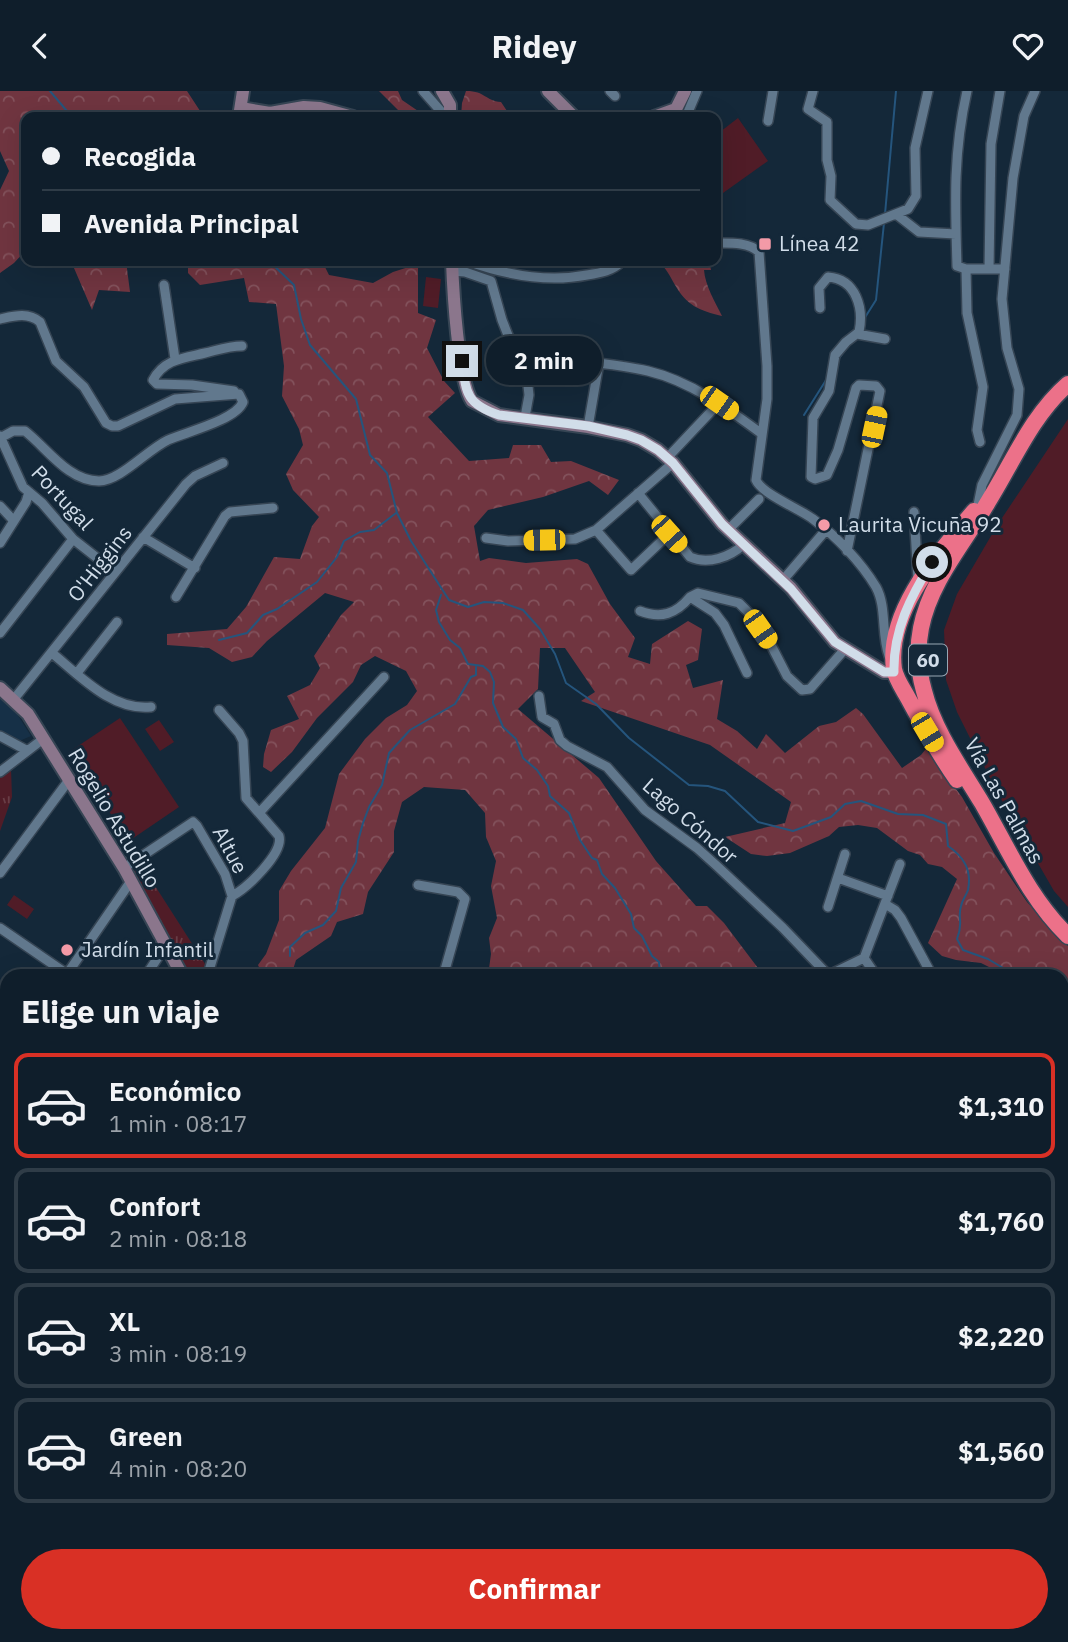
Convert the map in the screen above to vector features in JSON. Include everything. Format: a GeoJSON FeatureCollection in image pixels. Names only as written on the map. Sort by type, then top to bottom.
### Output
{"type":"FeatureCollection","features":[{"type":"Feature","properties":{"kind":"highway","name":"Vía Las Palmas"},"geometry":{"type":"LineString","coordinates":[[1068,384],[1045,408],[1015,453],[989,502],[932,595],[921,630],[919,655],[921,679],[932,713],[1037,901],[1068,936]]}},
{"type":"Feature","properties":{"kind":"highway","name":"Vía Las Palmas"},"geometry":{"type":"LineString","coordinates":[[1068,399],[1049,418],[1028,450],[947,586],[933,618],[927,653],[931,687],[943,717],[1034,881],[1051,906],[1068,924]]}},
{"type":"Feature","properties":{"kind":"highway"},"geometry":{"type":"LineString","coordinates":[[1013,860],[939,754],[894,672],[898,633],[919,584],[942,547],[978,505],[1015,453]]}},
{"type":"Feature","properties":{"kind":"street"},"geometry":{"type":"LineString","coordinates":[[240,112],[243,91]]}},
{"type":"Feature","properties":{"kind":"street"},"geometry":{"type":"LineString","coordinates":[[423,91],[443,112]]}},
{"type":"Feature","properties":{"kind":"street"},"geometry":{"type":"LineString","coordinates":[[442,91],[450,105],[449,112]]}},
{"type":"Feature","properties":{"kind":"street"},"geometry":{"type":"LineString","coordinates":[[548,91],[568,112]]}},
{"type":"Feature","properties":{"kind":"street"},"geometry":{"type":"LineString","coordinates":[[668,112],[676,109],[685,91]]}},
{"type":"Feature","properties":{"kind":"street"},"geometry":{"type":"LineString","coordinates":[[688,112],[697,91]]}},
{"type":"Feature","properties":{"kind":"street"},"geometry":{"type":"LineString","coordinates":[[768,121],[773,91]]}},
{"type":"Feature","properties":{"kind":"street"},"geometry":{"type":"LineString","coordinates":[[813,91],[808,109],[827,122],[828,128],[830,201],[856,224],[868,225],[908,209],[916,196],[915,148],[928,91]]}},
{"type":"Feature","properties":{"kind":"street"},"geometry":{"type":"LineString","coordinates":[[967,91],[959,126],[955,169],[957,266],[966,269],[1005,269]]}},
{"type":"Feature","properties":{"kind":"street"},"geometry":{"type":"LineString","coordinates":[[989,269],[991,144],[1000,91]]}},
{"type":"Feature","properties":{"kind":"street"},"geometry":{"type":"LineString","coordinates":[[978,505],[982,485],[1017,415],[1019,389],[1007,348],[1002,299],[1015,166],[1024,116],[1035,91]]}},
{"type":"Feature","properties":{"kind":"street"},"geometry":{"type":"LineString","coordinates":[[276,112],[304,107],[335,112]]}},
{"type":"Feature","properties":{"kind":"street"},"geometry":{"type":"LineString","coordinates":[[896,214],[919,232],[956,234]]}},
{"type":"Feature","properties":{"kind":"street"},"geometry":{"type":"LineString","coordinates":[[452,266],[468,397],[478,406],[499,415],[588,426],[641,440],[671,460],[722,524],[783,580],[823,629],[845,649],[884,672],[894,672],[887,652],[878,591],[827,530],[801,510],[762,495],[756,480],[767,399],[767,366],[759,252],[753,247],[721,243]]}},
{"type":"Feature","properties":{"kind":"street"},"geometry":{"type":"LineString","coordinates":[[452,266],[491,281],[502,320],[528,386],[525,417]]}},
{"type":"Feature","properties":{"kind":"street"},"geometry":{"type":"LineString","coordinates":[[481,266],[545,279],[566,279],[602,272],[616,266]]}},
{"type":"Feature","properties":{"kind":"street"},"geometry":{"type":"LineString","coordinates":[[966,269],[967,313],[983,387],[977,430],[980,442]]}},
{"type":"Feature","properties":{"kind":"street"},"geometry":{"type":"LineString","coordinates":[[820,308],[819,288],[828,277],[842,281],[858,297],[862,317],[857,334],[835,355],[829,391],[813,418],[811,477],[816,479],[827,475],[843,435],[854,392],[859,385],[863,383],[876,386],[880,391],[847,551]]}},
{"type":"Feature","properties":{"kind":"street"},"geometry":{"type":"LineString","coordinates":[[164,285],[175,359]]}},
{"type":"Feature","properties":{"kind":"street"},"geometry":{"type":"LineString","coordinates":[[0,319],[25,315],[40,322],[56,361],[84,387],[106,423],[111,426],[118,426],[175,400],[239,394]]}},
{"type":"Feature","properties":{"kind":"street"},"geometry":{"type":"LineString","coordinates":[[857,334],[884,339]]}},
{"type":"Feature","properties":{"kind":"street"},"geometry":{"type":"LineString","coordinates":[[0,437],[13,431],[25,431],[72,472],[89,479],[108,480],[166,441],[235,412],[242,406],[239,394],[230,390],[154,383],[153,377],[175,359],[229,346],[242,346]]}},
{"type":"Feature","properties":{"kind":"street"},"geometry":{"type":"LineString","coordinates":[[556,358],[648,371],[666,377],[719,403],[762,434]]}},
{"type":"Feature","properties":{"kind":"street"},"geometry":{"type":"LineString","coordinates":[[588,426],[599,363]]}},
{"type":"Feature","properties":{"kind":"street"},"geometry":{"type":"LineString","coordinates":[[486,538],[508,541],[575,539],[596,530],[671,460],[719,403]]}},
{"type":"Feature","properties":{"kind":"street","name":"Portugal"},"geometry":{"type":"LineString","coordinates":[[0,437],[19,481],[73,539],[115,572]]}},
{"type":"Feature","properties":{"kind":"street","name":"O'Higgins"},"geometry":{"type":"LineString","coordinates":[[14,699],[165,508],[195,476],[223,463]]}},
{"type":"Feature","properties":{"kind":"street"},"geometry":{"type":"LineString","coordinates":[[0,543],[29,492]]}},
{"type":"Feature","properties":{"kind":"street"},"geometry":{"type":"LineString","coordinates":[[638,493],[669,534],[690,557],[698,561],[726,556],[743,545]]}},
{"type":"Feature","properties":{"kind":"street"},"geometry":{"type":"LineString","coordinates":[[729,529],[762,495]]}},
{"type":"Feature","properties":{"kind":"street"},"geometry":{"type":"LineString","coordinates":[[0,506],[14,521]]}},
{"type":"Feature","properties":{"kind":"street"},"geometry":{"type":"LineString","coordinates":[[176,597],[215,529],[230,512],[273,508]]}},
{"type":"Feature","properties":{"kind":"street"},"geometry":{"type":"LineString","coordinates":[[914,512],[919,584]]}},
{"type":"Feature","properties":{"kind":"street"},"geometry":{"type":"LineString","coordinates":[[596,530],[631,570],[669,534]]}},
{"type":"Feature","properties":{"kind":"street"},"geometry":{"type":"LineString","coordinates":[[783,580],[827,530]]}},
{"type":"Feature","properties":{"kind":"street"},"geometry":{"type":"LineString","coordinates":[[143,537],[195,568]]}},
{"type":"Feature","properties":{"kind":"street"},"geometry":{"type":"LineString","coordinates":[[0,632],[73,539]]}},
{"type":"Feature","properties":{"kind":"street"},"geometry":{"type":"LineString","coordinates":[[640,611],[665,616],[681,608],[690,597],[698,593],[739,603],[770,643],[787,676],[802,689],[810,689],[845,649]]}},
{"type":"Feature","properties":{"kind":"street"},"geometry":{"type":"LineString","coordinates":[[690,597],[715,613],[724,625],[747,673]]}},
{"type":"Feature","properties":{"kind":"street"},"geometry":{"type":"LineString","coordinates":[[77,673],[117,622]]}},
{"type":"Feature","properties":{"kind":"street"},"geometry":{"type":"LineString","coordinates":[[52,653],[109,698],[138,708],[151,706]]}},
{"type":"Feature","properties":{"kind":"street"},"geometry":{"type":"LineString","coordinates":[[259,813],[384,677]]}},
{"type":"Feature","properties":{"kind":"street","name":"Rogelio Astudillo"},"geometry":{"type":"LineString","coordinates":[[0,688],[28,714],[124,868],[179,969]]}},
{"type":"Feature","properties":{"kind":"street","name":"Lago Cóndor"},"geometry":{"type":"LineString","coordinates":[[539,696],[542,717],[554,724],[560,740],[607,767],[645,810],[697,848],[823,969]]}},
{"type":"Feature","properties":{"kind":"street"},"geometry":{"type":"LineString","coordinates":[[210,969],[232,897],[248,885],[281,842],[279,836],[246,798],[243,741],[219,710]]}},
{"type":"Feature","properties":{"kind":"street"},"geometry":{"type":"LineString","coordinates":[[0,737],[26,750]]}},
{"type":"Feature","properties":{"kind":"street"},"geometry":{"type":"LineString","coordinates":[[0,772],[43,739]]}},
{"type":"Feature","properties":{"kind":"street"},"geometry":{"type":"LineString","coordinates":[[0,873],[69,780]]}},
{"type":"Feature","properties":{"kind":"street","name":"Altue"},"geometry":{"type":"LineString","coordinates":[[124,868],[193,823],[225,874],[232,897]]}},
{"type":"Feature","properties":{"kind":"street"},"geometry":{"type":"LineString","coordinates":[[828,907],[845,854]]}},
{"type":"Feature","properties":{"kind":"street"},"geometry":{"type":"LineString","coordinates":[[872,969],[864,958],[900,864]]}},
{"type":"Feature","properties":{"kind":"street"},"geometry":{"type":"LineString","coordinates":[[838,878],[886,900],[901,918],[929,969]]}},
{"type":"Feature","properties":{"kind":"street"},"geometry":{"type":"LineString","coordinates":[[70,969],[131,881]]}},
{"type":"Feature","properties":{"kind":"street"},"geometry":{"type":"LineString","coordinates":[[418,885],[458,891],[464,895],[465,901],[445,969]]}},
{"type":"Feature","properties":{"kind":"street"},"geometry":{"type":"LineString","coordinates":[[0,928],[58,969]]}},
{"type":"Feature","properties":{"kind":"street"},"geometry":{"type":"LineString","coordinates":[[150,969],[166,945]]}},
{"type":"Feature","properties":{"kind":"street","name":"Lago Cóndor"},"geometry":{"type":"LineString","coordinates":[[843,969],[864,958]]}},
{"type":"Feature","properties":{"kind":"shaded area"},"geometry":{"type":"Polygon","coordinates":[[[0,699],[12,706],[31,736],[17,742],[0,733],[0,699]]]}},
{"type":"Feature","properties":{"kind":"green space"},"geometry":{"type":"Polygon","coordinates":[[[0,91],[187,91],[201,112],[21,112],[21,255],[0,273],[0,190],[9,171],[0,151],[0,91]]]}},
{"type":"Feature","properties":{"kind":"green space"},"geometry":{"type":"Polygon","coordinates":[[[379,91],[398,91],[402,100],[420,112],[400,112],[379,91]]]}},
{"type":"Feature","properties":{"kind":"green space"},"geometry":{"type":"Polygon","coordinates":[[[466,91],[478,93],[501,102],[508,112],[461,112],[466,91]]]}},
{"type":"Feature","properties":{"kind":"green space"},"geometry":{"type":"Polygon","coordinates":[[[738,118],[768,161],[721,194],[721,131],[738,118]]]}},
{"type":"Feature","properties":{"kind":"green space"},"geometry":{"type":"Polygon","coordinates":[[[73,266],[127,266],[130,292],[99,290],[92,310],[73,266]]]}},
{"type":"Feature","properties":{"kind":"green space"},"geometry":{"type":"Polygon","coordinates":[[[188,266],[324,266],[329,275],[373,283],[393,272],[418,266],[418,313],[436,320],[427,348],[444,381],[455,393],[428,417],[469,461],[509,458],[513,445],[541,445],[551,462],[571,461],[619,480],[608,495],[589,481],[543,497],[488,510],[474,526],[480,561],[489,558],[526,563],[577,559],[588,564],[610,604],[635,638],[628,657],[650,664],[652,644],[688,621],[702,629],[698,660],[686,665],[693,688],[723,680],[717,719],[737,731],[757,749],[766,734],[785,753],[819,726],[836,722],[856,708],[902,768],[921,755],[929,745],[931,756],[962,797],[994,853],[1027,902],[1068,946],[1068,969],[993,969],[981,963],[942,956],[928,943],[957,879],[942,867],[928,864],[920,855],[908,851],[877,828],[858,825],[839,827],[829,836],[790,853],[767,856],[751,854],[725,837],[785,823],[791,802],[710,745],[581,701],[595,692],[565,648],[540,648],[538,689],[518,709],[599,778],[656,861],[696,906],[707,906],[724,923],[759,969],[489,969],[489,938],[497,918],[491,886],[496,861],[486,837],[485,813],[465,790],[424,787],[402,802],[394,831],[394,852],[368,892],[363,914],[337,922],[331,936],[296,960],[293,969],[260,969],[258,965],[266,954],[279,920],[279,891],[291,871],[325,828],[339,774],[365,739],[386,718],[407,705],[417,691],[406,671],[375,656],[361,665],[353,682],[317,718],[292,752],[271,772],[263,767],[271,730],[299,719],[287,696],[310,685],[320,668],[314,656],[341,615],[354,602],[325,593],[267,641],[252,657],[232,662],[209,648],[167,645],[167,634],[227,629],[246,607],[274,557],[300,559],[312,526],[319,517],[293,490],[286,474],[303,445],[299,429],[282,396],[284,366],[276,304],[249,302],[244,278],[200,285],[188,273],[188,266]]]}},
{"type":"Feature","properties":{"kind":"green space"},"geometry":{"type":"Polygon","coordinates":[[[663,266],[710,266],[711,270],[704,270],[705,276],[722,316],[707,312],[689,302],[679,292],[663,266]]]}},
{"type":"Feature","properties":{"kind":"green space"},"geometry":{"type":"Polygon","coordinates":[[[426,277],[441,279],[438,308],[423,306],[426,277]]]}},
{"type":"Feature","properties":{"kind":"green space"},"geometry":{"type":"Polygon","coordinates":[[[1068,419],[1068,907],[1054,891],[998,794],[957,712],[946,680],[944,630],[957,594],[998,524],[1068,419]]]}},
{"type":"Feature","properties":{"kind":"green space"},"geometry":{"type":"Polygon","coordinates":[[[120,718],[179,807],[129,841],[69,752],[120,718]]]}},
{"type":"Feature","properties":{"kind":"green space"},"geometry":{"type":"Polygon","coordinates":[[[159,720],[174,742],[160,751],[145,729],[159,720]]]}},
{"type":"Feature","properties":{"kind":"green space"},"geometry":{"type":"Polygon","coordinates":[[[11,769],[12,797],[0,831],[0,777],[11,769]]]}},
{"type":"Feature","properties":{"kind":"green space"},"geometry":{"type":"Polygon","coordinates":[[[141,864],[206,969],[185,969],[128,871],[141,864]]]}},
{"type":"Feature","properties":{"kind":"green space"},"geometry":{"type":"Polygon","coordinates":[[[14,895],[34,909],[27,919],[7,905],[14,895]]]}},
{"type":"Feature","properties":{"kind":"waterway"},"geometry":{"type":"LineString","coordinates":[[50,91],[68,112]]}},
{"type":"Feature","properties":{"kind":"waterway"},"geometry":{"type":"LineString","coordinates":[[885,214],[896,91]]}},
{"type":"Feature","properties":{"kind":"waterway"},"geometry":{"type":"LineString","coordinates":[[864,319],[876,300],[884,223]]}},
{"type":"Feature","properties":{"kind":"waterway"},"geometry":{"type":"LineString","coordinates":[[274,266],[294,285],[310,345],[356,399],[370,455],[387,473],[397,513],[411,541],[449,600],[468,607],[484,602],[503,603],[523,610],[540,629],[555,654],[566,683],[596,704],[629,738],[689,785],[708,786],[725,791],[758,822],[793,831],[831,817],[845,804],[861,801],[898,814],[923,815],[946,824],[948,846],[962,859],[969,876],[968,890],[960,910],[957,939],[963,950],[988,959],[1005,969]]}},
{"type":"Feature","properties":{"kind":"waterway"},"geometry":{"type":"LineString","coordinates":[[838,360],[845,350]]}},
{"type":"Feature","properties":{"kind":"waterway"},"geometry":{"type":"LineString","coordinates":[[804,415],[828,377]]}},
{"type":"Feature","properties":{"kind":"waterway"},"geometry":{"type":"LineString","coordinates":[[219,640],[247,633],[263,615],[277,609],[317,582],[337,557],[344,541],[360,532],[374,530],[396,513]]}},
{"type":"Feature","properties":{"kind":"waterway"},"geometry":{"type":"LineString","coordinates":[[441,595],[436,610],[439,622],[450,640],[460,648],[468,664],[483,666],[490,672],[494,682],[493,703],[503,727],[516,739],[523,758],[537,770],[548,786],[550,796],[569,813],[580,840],[592,858],[597,860],[602,874],[615,888],[631,914],[634,928],[659,962],[659,969]]}},
{"type":"Feature","properties":{"kind":"waterway"},"geometry":{"type":"LineString","coordinates":[[290,956],[290,947],[305,933],[323,925],[336,911],[341,888],[356,862],[363,823],[382,785],[389,753],[410,730],[455,704],[471,677],[476,675],[476,667]]}},
{"type":"Feature","properties":{"kind":"place","name":"Línea 42"},"geometry":{"type":"Point","coordinates":[765,244]}},
{"type":"Feature","properties":{"kind":"place","name":"Laurita Vicuña 92"},"geometry":{"type":"Point","coordinates":[824,525]}},
{"type":"Feature","properties":{"kind":"place","name":"Jardín Infantil"},"geometry":{"type":"Point","coordinates":[67,950]}},
{"type":"Feature","properties":{"kind":"route"},"geometry":{"type":"LineString","coordinates":[[462,361],[468,397],[488,411],[499,415],[588,426],[627,435],[658,450],[673,463],[722,524],[791,589],[835,642],[884,672],[894,672],[896,643],[904,615],[932,562]]}}]}
